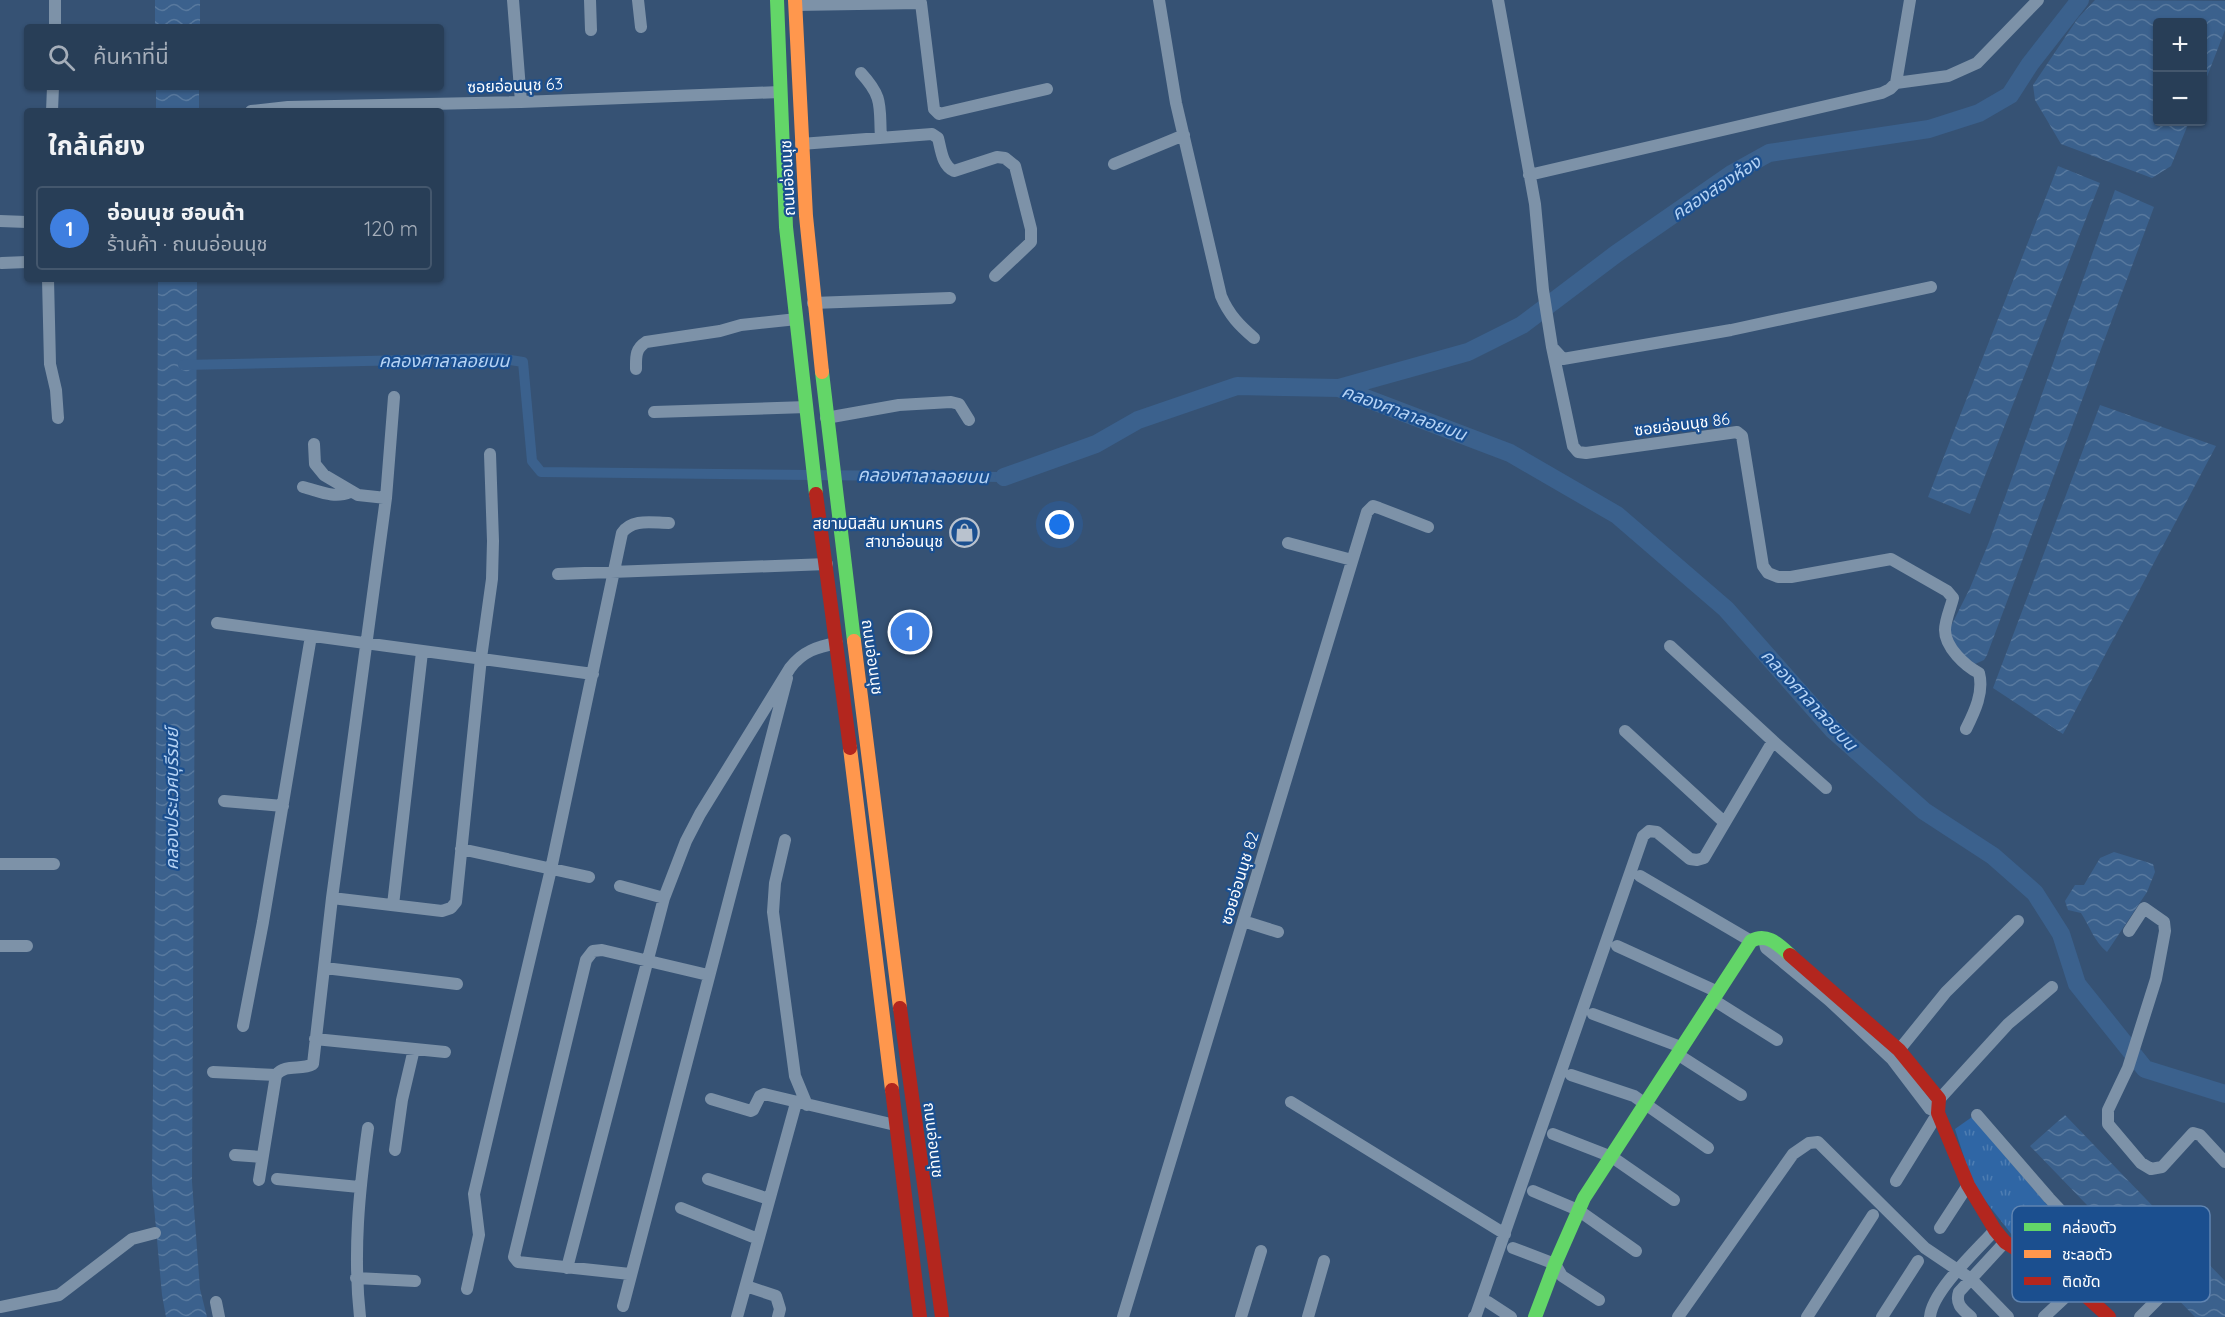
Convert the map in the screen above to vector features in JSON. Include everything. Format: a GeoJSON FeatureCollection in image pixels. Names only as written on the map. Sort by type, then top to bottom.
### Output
{"type":"FeatureCollection","features":[{"type":"Feature","properties":{"kind":"main road","name":"ถนนอ่อนนุช"},"geometry":{"type":"LineString","coordinates":[[777,0],[786,227],[817,503],[837,643],[920,1317]]}},
{"type":"Feature","properties":{"kind":"main road","name":"ถนนอ่อนนุช"},"geometry":{"type":"LineString","coordinates":[[795,2],[801,144],[813,303],[923,1187],[942,1317]]}},
{"type":"Feature","properties":{"kind":"main road"},"geometry":{"type":"LineString","coordinates":[[1535,1317],[1578,1210],[1679,1050],[1715,996],[1757,940],[1772,939],[1896,1055],[1936,1107],[1968,1185],[1995,1230],[2012,1246]]}},
{"type":"Feature","properties":{"kind":"main road"},"geometry":{"type":"LineString","coordinates":[[904,1189],[923,1187]]}},
{"type":"Feature","properties":{"kind":"main road"},"geometry":{"type":"LineString","coordinates":[[2093,1302],[2109,1317]]}},
{"type":"Feature","properties":{"kind":"street"},"geometry":{"type":"LineString","coordinates":[[55,0],[55,24]]}},
{"type":"Feature","properties":{"kind":"street"},"geometry":{"type":"LineString","coordinates":[[513,0],[521,102]]}},
{"type":"Feature","properties":{"kind":"street"},"geometry":{"type":"LineString","coordinates":[[590,0],[591,30]]}},
{"type":"Feature","properties":{"kind":"street"},"geometry":{"type":"LineString","coordinates":[[638,0],[641,27]]}},
{"type":"Feature","properties":{"kind":"street"},"geometry":{"type":"LineString","coordinates":[[1159,0],[1176,103],[1221,296],[1226,309],[1236,323],[1254,338]]}},
{"type":"Feature","properties":{"kind":"street","name":"ซอยอ่อนนุช 86"},"geometry":{"type":"LineString","coordinates":[[1498,0],[1535,204],[1548,324],[1573,446],[1578,452],[1586,453],[1737,432],[1742,436],[1763,566],[1768,573],[1778,577],[1791,577],[1891,559],[1947,591],[1953,598],[1945,630],[1947,637],[1950,645],[1967,667],[1979,673],[1981,682],[1976,710],[1966,729]]}},
{"type":"Feature","properties":{"kind":"street"},"geometry":{"type":"LineString","coordinates":[[1529,175],[1882,93],[1896,83],[1910,0]]}},
{"type":"Feature","properties":{"kind":"street"},"geometry":{"type":"LineString","coordinates":[[1896,83],[1948,76],[1977,63],[2038,0]]}},
{"type":"Feature","properties":{"kind":"street"},"geometry":{"type":"LineString","coordinates":[[795,2],[920,2],[934,109],[939,114],[1047,89]]}},
{"type":"Feature","properties":{"kind":"street"},"geometry":{"type":"LineString","coordinates":[[861,73],[879,97],[881,138]]}},
{"type":"Feature","properties":{"kind":"street"},"geometry":{"type":"LineString","coordinates":[[52,108],[53,90]]}},
{"type":"Feature","properties":{"kind":"street","name":"ซอยอ่อนนุช 63"},"geometry":{"type":"LineString","coordinates":[[278,108],[780,92]]}},
{"type":"Feature","properties":{"kind":"street"},"geometry":{"type":"LineString","coordinates":[[801,144],[932,134],[938,138],[945,164],[954,171],[997,157],[1005,158],[1015,166],[1031,229],[1031,242],[995,276]]}},
{"type":"Feature","properties":{"kind":"street"},"geometry":{"type":"LineString","coordinates":[[1114,164],[1184,135]]}},
{"type":"Feature","properties":{"kind":"street"},"geometry":{"type":"LineString","coordinates":[[0,221],[24,222]]}},
{"type":"Feature","properties":{"kind":"street"},"geometry":{"type":"LineString","coordinates":[[2,263],[24,261]]}},
{"type":"Feature","properties":{"kind":"street"},"geometry":{"type":"LineString","coordinates":[[48,282],[50,364],[55,385],[58,418]]}},
{"type":"Feature","properties":{"kind":"street"},"geometry":{"type":"LineString","coordinates":[[1552,347],[1563,359],[1569,359],[1731,330],[1931,287]]}},
{"type":"Feature","properties":{"kind":"street"},"geometry":{"type":"LineString","coordinates":[[813,303],[950,298]]}},
{"type":"Feature","properties":{"kind":"street"},"geometry":{"type":"LineString","coordinates":[[636,369],[636,352],[639,346],[646,342],[720,331],[741,325],[797,319]]}},
{"type":"Feature","properties":{"kind":"street"},"geometry":{"type":"LineString","coordinates":[[259,1180],[276,1075],[280,1070],[310,1067],[313,1064],[332,898],[386,498],[394,397]]}},
{"type":"Feature","properties":{"kind":"street"},"geometry":{"type":"LineString","coordinates":[[826,418],[899,405],[951,402],[959,404],[969,420]]}},
{"type":"Feature","properties":{"kind":"street"},"geometry":{"type":"LineString","coordinates":[[654,412],[807,407]]}},
{"type":"Feature","properties":{"kind":"street"},"geometry":{"type":"LineString","coordinates":[[314,444],[315,464],[324,475],[358,495],[386,498]]}},
{"type":"Feature","properties":{"kind":"street"},"geometry":{"type":"LineString","coordinates":[[332,898],[442,911],[451,908],[456,902],[481,658],[492,579],[490,454]]}},
{"type":"Feature","properties":{"kind":"street"},"geometry":{"type":"LineString","coordinates":[[303,487],[334,496],[350,492]]}},
{"type":"Feature","properties":{"kind":"street","name":"ซอยอ่อนนุช 82"},"geometry":{"type":"LineString","coordinates":[[1123,1317],[1367,512],[1372,506],[1428,527]]}},
{"type":"Feature","properties":{"kind":"street"},"geometry":{"type":"LineString","coordinates":[[466,1289],[479,1235],[474,1194],[551,869],[622,533],[632,523],[669,523]]}},
{"type":"Feature","properties":{"kind":"street"},"geometry":{"type":"LineString","coordinates":[[1288,543],[1352,560]]}},
{"type":"Feature","properties":{"kind":"street"},"geometry":{"type":"LineString","coordinates":[[558,574],[614,574],[827,564]]}},
{"type":"Feature","properties":{"kind":"street"},"geometry":{"type":"LineString","coordinates":[[217,623],[593,674]]}},
{"type":"Feature","properties":{"kind":"street"},"geometry":{"type":"LineString","coordinates":[[243,1026],[311,636]]}},
{"type":"Feature","properties":{"kind":"street"},"geometry":{"type":"LineString","coordinates":[[567,1268],[664,898],[686,841],[700,814],[790,668],[809,650],[837,643]]}},
{"type":"Feature","properties":{"kind":"street"},"geometry":{"type":"LineString","coordinates":[[1670,646],[1826,788]]}},
{"type":"Feature","properties":{"kind":"street"},"geometry":{"type":"LineString","coordinates":[[393,905],[422,651]]}},
{"type":"Feature","properties":{"kind":"street"},"geometry":{"type":"LineString","coordinates":[[623,1306],[790,668]]}},
{"type":"Feature","properties":{"kind":"street"},"geometry":{"type":"LineString","coordinates":[[1625,731],[1724,822]]}},
{"type":"Feature","properties":{"kind":"street"},"geometry":{"type":"LineString","coordinates":[[1474,1317],[1643,836],[1649,831],[1658,832],[1690,859],[1704,858],[1773,741]]}},
{"type":"Feature","properties":{"kind":"street"},"geometry":{"type":"LineString","coordinates":[[224,801],[283,806]]}},
{"type":"Feature","properties":{"kind":"street"},"geometry":{"type":"LineString","coordinates":[[737,1317],[769,1199],[801,1104],[795,1076],[773,912],[775,884],[785,840]]}},
{"type":"Feature","properties":{"kind":"street"},"geometry":{"type":"LineString","coordinates":[[461,849],[589,877]]}},
{"type":"Feature","properties":{"kind":"street"},"geometry":{"type":"LineString","coordinates":[[0,864],[54,864]]}},
{"type":"Feature","properties":{"kind":"street"},"geometry":{"type":"LineString","coordinates":[[1640,876],[1757,940]]}},
{"type":"Feature","properties":{"kind":"street"},"geometry":{"type":"LineString","coordinates":[[620,886],[664,898]]}},
{"type":"Feature","properties":{"kind":"street"},"geometry":{"type":"LineString","coordinates":[[2129,931],[2144,908],[2164,922],[2165,931],[2156,979],[2128,1068],[2108,1110],[2108,1124],[2141,1163],[2151,1169],[2162,1167],[2193,1133],[2200,1135],[2225,1162]]}},
{"type":"Feature","properties":{"kind":"street"},"geometry":{"type":"LineString","coordinates":[[1244,921],[1278,932]]}},
{"type":"Feature","properties":{"kind":"street"},"geometry":{"type":"LineString","coordinates":[[1896,1055],[1946,992],[2018,921]]}},
{"type":"Feature","properties":{"kind":"street"},"geometry":{"type":"LineString","coordinates":[[0,946],[27,946]]}},
{"type":"Feature","properties":{"kind":"street"},"geometry":{"type":"LineString","coordinates":[[1617,946],[1715,996],[1777,1040]]}},
{"type":"Feature","properties":{"kind":"street"},"geometry":{"type":"LineString","coordinates":[[630,1274],[518,1262],[514,1257],[586,960],[593,951],[602,950],[708,975]]}},
{"type":"Feature","properties":{"kind":"street"},"geometry":{"type":"LineString","coordinates":[[325,968],[457,984]]}},
{"type":"Feature","properties":{"kind":"street"},"geometry":{"type":"LineString","coordinates":[[1896,1181],[1936,1107],[2008,1024],[2052,987]]}},
{"type":"Feature","properties":{"kind":"street"},"geometry":{"type":"LineString","coordinates":[[1593,1014],[1679,1050],[1741,1095]]}},
{"type":"Feature","properties":{"kind":"street"},"geometry":{"type":"LineString","coordinates":[[315,1039],[445,1052]]}},
{"type":"Feature","properties":{"kind":"street"},"geometry":{"type":"LineString","coordinates":[[395,1150],[402,1100],[414,1049]]}},
{"type":"Feature","properties":{"kind":"street"},"geometry":{"type":"LineString","coordinates":[[213,1072],[276,1075]]}},
{"type":"Feature","properties":{"kind":"street"},"geometry":{"type":"LineString","coordinates":[[1571,1075],[1634,1096],[1708,1148]]}},
{"type":"Feature","properties":{"kind":"street"},"geometry":{"type":"LineString","coordinates":[[711,1099],[751,1111],[760,1096],[764,1094],[895,1125]]}},
{"type":"Feature","properties":{"kind":"street"},"geometry":{"type":"LineString","coordinates":[[1291,1102],[1505,1234]]}},
{"type":"Feature","properties":{"kind":"street"},"geometry":{"type":"LineString","coordinates":[[1977,1115],[2057,1206]]}},
{"type":"Feature","properties":{"kind":"street"},"geometry":{"type":"LineString","coordinates":[[360,1317],[356,1275],[359,1187],[368,1128]]}},
{"type":"Feature","properties":{"kind":"street"},"geometry":{"type":"LineString","coordinates":[[1552,1134],[1612,1157],[1674,1200]]}},
{"type":"Feature","properties":{"kind":"street"},"geometry":{"type":"LineString","coordinates":[[1678,1317],[1793,1154],[1809,1143],[1818,1142],[1925,1248],[1971,1280],[2008,1317]]}},
{"type":"Feature","properties":{"kind":"street"},"geometry":{"type":"LineString","coordinates":[[235,1155],[262,1157]]}},
{"type":"Feature","properties":{"kind":"street"},"geometry":{"type":"LineString","coordinates":[[277,1179],[359,1187]]}},
{"type":"Feature","properties":{"kind":"street"},"geometry":{"type":"LineString","coordinates":[[708,1179],[769,1199]]}},
{"type":"Feature","properties":{"kind":"street"},"geometry":{"type":"LineString","coordinates":[[1940,1228],[1968,1185]]}},
{"type":"Feature","properties":{"kind":"street"},"geometry":{"type":"LineString","coordinates":[[1533,1191],[1578,1210],[1636,1251]]}},
{"type":"Feature","properties":{"kind":"street"},"geometry":{"type":"LineString","coordinates":[[681,1208],[758,1239]]}},
{"type":"Feature","properties":{"kind":"street"},"geometry":{"type":"LineString","coordinates":[[1807,1317],[1873,1215]]}},
{"type":"Feature","properties":{"kind":"street"},"geometry":{"type":"LineString","coordinates":[[1930,1317],[1934,1303],[1956,1271],[1995,1230]]}},
{"type":"Feature","properties":{"kind":"street"},"geometry":{"type":"LineString","coordinates":[[0,1307],[59,1295],[132,1239],[154,1233]]}},
{"type":"Feature","properties":{"kind":"street"},"geometry":{"type":"LineString","coordinates":[[1971,1317],[1959,1306],[1957,1298],[1959,1292],[2005,1242]]}},
{"type":"Feature","properties":{"kind":"street"},"geometry":{"type":"LineString","coordinates":[[1513,1248],[1555,1264],[1562,1276],[1599,1300]]}},
{"type":"Feature","properties":{"kind":"street"},"geometry":{"type":"LineString","coordinates":[[1241,1317],[1261,1251]]}},
{"type":"Feature","properties":{"kind":"street"},"geometry":{"type":"LineString","coordinates":[[1308,1317],[1324,1261]]}},
{"type":"Feature","properties":{"kind":"street"},"geometry":{"type":"LineString","coordinates":[[1882,1317],[1918,1261]]}},
{"type":"Feature","properties":{"kind":"street"},"geometry":{"type":"LineString","coordinates":[[356,1275],[414,1281]]}},
{"type":"Feature","properties":{"kind":"street"},"geometry":{"type":"LineString","coordinates":[[746,1286],[776,1296],[780,1309],[777,1317]]}},
{"type":"Feature","properties":{"kind":"street"},"geometry":{"type":"LineString","coordinates":[[216,1302],[219,1317]]}},
{"type":"Feature","properties":{"kind":"street"},"geometry":{"type":"LineString","coordinates":[[1488,1302],[1511,1317]]}},
{"type":"Feature","properties":{"kind":"street"},"geometry":{"type":"LineString","coordinates":[[2044,1317],[2059,1302]]}},
{"type":"Feature","properties":{"kind":"street"},"geometry":{"type":"LineString","coordinates":[[2139,1317],[2155,1302]]}},
{"type":"Feature","properties":{"kind":"green space"},"geometry":{"type":"Polygon","coordinates":[[[1972,1117],[2048,1206],[2012,1206],[2012,1235],[1973,1185],[1955,1129],[1972,1117]]]}},
{"type":"Feature","properties":{"kind":"water"},"geometry":{"type":"Polygon","coordinates":[[[155,0],[200,0],[200,24],[155,24],[155,0]]]}},
{"type":"Feature","properties":{"kind":"water"},"geometry":{"type":"Polygon","coordinates":[[[2095,0],[2225,1],[2225,30],[2207,77],[2207,18],[2153,18],[2153,126],[2187,126],[2171,166],[2152,178],[2061,144],[2035,100],[2033,85],[2078,18],[2095,0]]]}},
{"type":"Feature","properties":{"kind":"water"},"geometry":{"type":"Polygon","coordinates":[[[156,90],[199,90],[199,108],[156,108],[156,90]]]}},
{"type":"Feature","properties":{"kind":"water"},"geometry":{"type":"Polygon","coordinates":[[[2058,166],[2100,183],[1970,514],[1928,497],[2058,166]]]}},
{"type":"Feature","properties":{"kind":"water"},"geometry":{"type":"Polygon","coordinates":[[[2115,190],[2154,207],[1987,655],[1984,660],[1975,664],[1944,640],[1970,588],[1989,542],[2115,190]]]}},
{"type":"Feature","properties":{"kind":"water","name":"คลองประเวศบุรีรมย์"},"geometry":{"type":"Polygon","coordinates":[[[158,282],[197,282],[192,1182],[200,1289],[207,1317],[166,1317],[162,1295],[152,1184],[158,282]]]}},
{"type":"Feature","properties":{"kind":"water"},"geometry":{"type":"Polygon","coordinates":[[[2100,405],[2216,446],[2063,734],[1993,688],[2100,405]]]}},
{"type":"Feature","properties":{"kind":"water"},"geometry":{"type":"Polygon","coordinates":[[[2114,852],[2153,864],[2155,872],[2147,892],[2107,952],[2095,939],[2081,913],[2068,910],[2065,901],[2075,885],[2084,885],[2100,858],[2114,852]]]}},
{"type":"Feature","properties":{"kind":"water"},"geometry":{"type":"Polygon","coordinates":[[[2065,1115],[2153,1206],[2088,1206],[2030,1146],[2065,1115]]]}},
{"type":"Feature","properties":{"kind":"water"},"geometry":{"type":"Polygon","coordinates":[[[2210,1265],[2225,1281],[2225,1317],[2195,1317],[2181,1302],[2210,1302],[2210,1265]]]}},
{"type":"Feature","properties":{"kind":"waterway","name":"คลองสองห้อง"},"geometry":{"type":"LineString","coordinates":[[1339,388],[1468,352],[1522,325],[1616,254],[1733,173],[1769,153],[1929,129],[1979,113],[2010,95],[2030,64],[2080,0]]}},
{"type":"Feature","properties":{"kind":"waterway","name":"คลองศาลาลอยบน"},"geometry":{"type":"LineString","coordinates":[[183,365],[498,358],[523,362],[532,461],[541,472],[1004,477]]}},
{"type":"Feature","properties":{"kind":"waterway","name":"คลองศาลาลอยบน"},"geometry":{"type":"LineString","coordinates":[[1004,477],[1096,444],[1138,420],[1237,386],[1339,388],[1510,453],[1617,515],[1726,609],[1833,730],[1924,811],[1993,856],[2035,893],[2061,934],[2077,984],[2145,1069],[2225,1094]]}},
{"type":"Feature","properties":{"kind":"traffic: fast"},"geometry":{"type":"LineString","coordinates":[[777,0],[786,227],[816,494]]}},
{"type":"Feature","properties":{"kind":"traffic: fast"},"geometry":{"type":"LineString","coordinates":[[822,372],[854,641]]}},
{"type":"Feature","properties":{"kind":"traffic: fast"},"geometry":{"type":"LineString","coordinates":[[1535,1317],[1584,1198],[1751,941],[1767,939],[1790,955]]}},
{"type":"Feature","properties":{"kind":"traffic: slow"},"geometry":{"type":"LineString","coordinates":[[795,0],[806,216],[822,372]]}},
{"type":"Feature","properties":{"kind":"traffic: slow"},"geometry":{"type":"LineString","coordinates":[[854,641],[900,1008]]}},
{"type":"Feature","properties":{"kind":"traffic: slow"},"geometry":{"type":"LineString","coordinates":[[850,748],[892,1090]]}},
{"type":"Feature","properties":{"kind":"traffic: jam"},"geometry":{"type":"LineString","coordinates":[[816,494],[850,748]]}},
{"type":"Feature","properties":{"kind":"traffic: jam"},"geometry":{"type":"LineString","coordinates":[[1790,955],[1899,1050],[1939,1099],[1938,1113],[1968,1185],[1995,1230],[2012,1246]]}},
{"type":"Feature","properties":{"kind":"traffic: jam"},"geometry":{"type":"LineString","coordinates":[[900,1008],[942,1317]]}},
{"type":"Feature","properties":{"kind":"traffic: jam"},"geometry":{"type":"LineString","coordinates":[[892,1090],[920,1317]]}},
{"type":"Feature","properties":{"kind":"traffic: jam"},"geometry":{"type":"LineString","coordinates":[[2093,1302],[2109,1317]]}},
{"type":"Feature","properties":{"kind":"place","name":"สยามนิสสัน มหานคร สาขาอ่อนนุช"},"geometry":{"type":"Point","coordinates":[964,532]}},
{"type":"Feature","properties":{"kind":"place","name":"อ่อนนุช ฮอนด้า"},"geometry":{"type":"Point","coordinates":[910,632]}}]}
